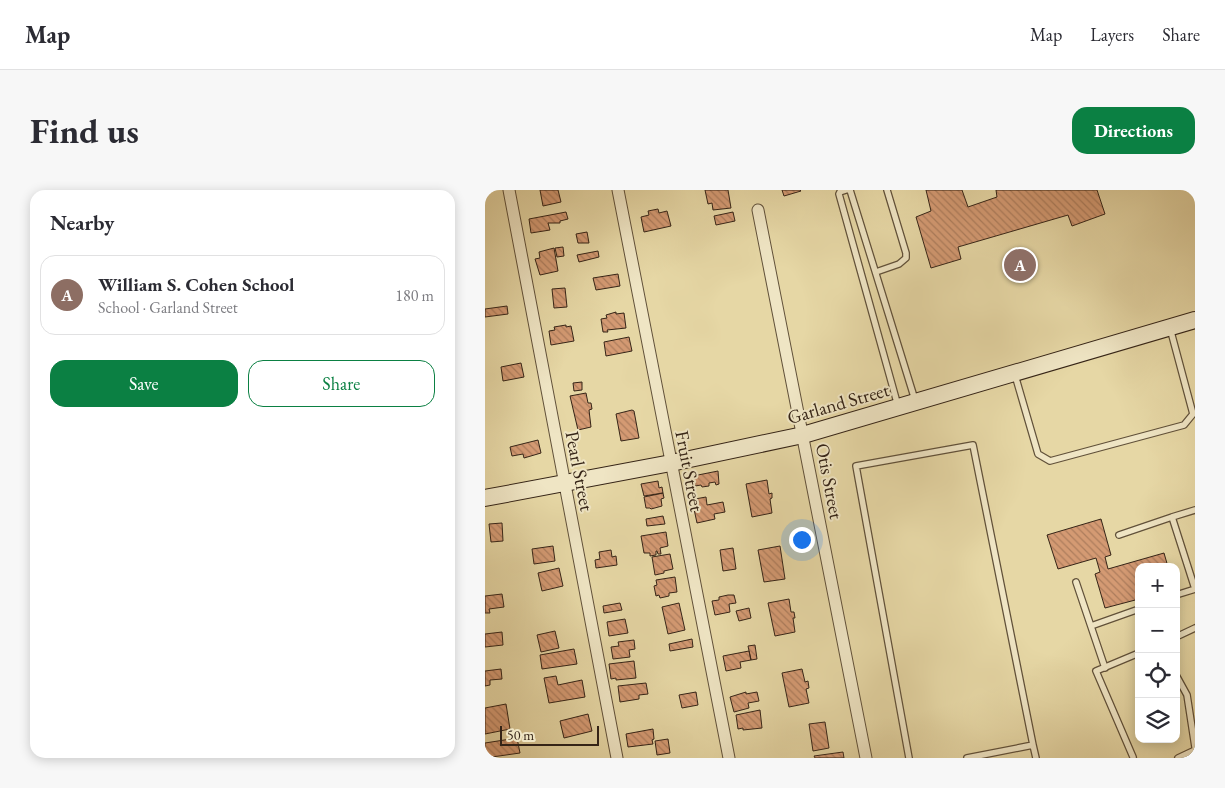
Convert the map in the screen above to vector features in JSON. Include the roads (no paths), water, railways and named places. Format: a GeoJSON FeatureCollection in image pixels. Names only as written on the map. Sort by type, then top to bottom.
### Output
{"type":"FeatureCollection","features":[{"type":"Feature","properties":{"kind":"street","name":"Pearl Street"},"geometry":{"type":"LineString","coordinates":[[509,190],[617,758]]}},
{"type":"Feature","properties":{"kind":"street","name":"Fruit Street"},"geometry":{"type":"LineString","coordinates":[[618,190],[729,758]]}},
{"type":"Feature","properties":{"kind":"street","name":"Otis Street"},"geometry":{"type":"LineString","coordinates":[[758,210],[866,758]]}},
{"type":"Feature","properties":{"kind":"street","name":"Garland Street"},"geometry":{"type":"LineString","coordinates":[[485,498],[671,463],[803,434],[1195,320]]}},
{"type":"Feature","properties":{"kind":"lane"},"geometry":{"type":"LineString","coordinates":[[845,190],[839,194],[898,407]]}},
{"type":"Feature","properties":{"kind":"lane"},"geometry":{"type":"LineString","coordinates":[[850,190],[916,402]]}},
{"type":"Feature","properties":{"kind":"lane"},"geometry":{"type":"LineString","coordinates":[[876,272],[899,264],[906,258],[887,190]]}},
{"type":"Feature","properties":{"kind":"lane"},"geometry":{"type":"LineString","coordinates":[[1015,373],[1038,454],[1050,461],[1184,425],[1193,414],[1170,327]]}},
{"type":"Feature","properties":{"kind":"lane"},"geometry":{"type":"LineString","coordinates":[[909,758],[856,466],[973,445],[1036,758]]}},
{"type":"Feature","properties":{"kind":"lane"},"geometry":{"type":"LineString","coordinates":[[1119,535],[1195,510]]}},
{"type":"Feature","properties":{"kind":"lane"},"geometry":{"type":"LineString","coordinates":[[1171,517],[1195,589],[1180,594]]}},
{"type":"Feature","properties":{"kind":"lane"},"geometry":{"type":"LineString","coordinates":[[1076,582],[1105,668]]}},
{"type":"Feature","properties":{"kind":"lane"},"geometry":{"type":"LineString","coordinates":[[1091,626],[1135,610]]}},
{"type":"Feature","properties":{"kind":"lane"},"geometry":{"type":"LineString","coordinates":[[1180,635],[1195,628]]}},
{"type":"Feature","properties":{"kind":"lane"},"geometry":{"type":"LineString","coordinates":[[1133,758],[1096,671],[1135,655]]}},
{"type":"Feature","properties":{"kind":"lane"},"geometry":{"type":"LineString","coordinates":[[1178,758],[1195,748],[1187,695],[1180,682]]}},
{"type":"Feature","properties":{"kind":"lane"},"geometry":{"type":"LineString","coordinates":[[967,758],[1033,745]]}},
{"type":"Feature","properties":{"kind":"place","name":"William S. Cohen School"},"geometry":{"type":"Point","coordinates":[1020,265]}}]}
